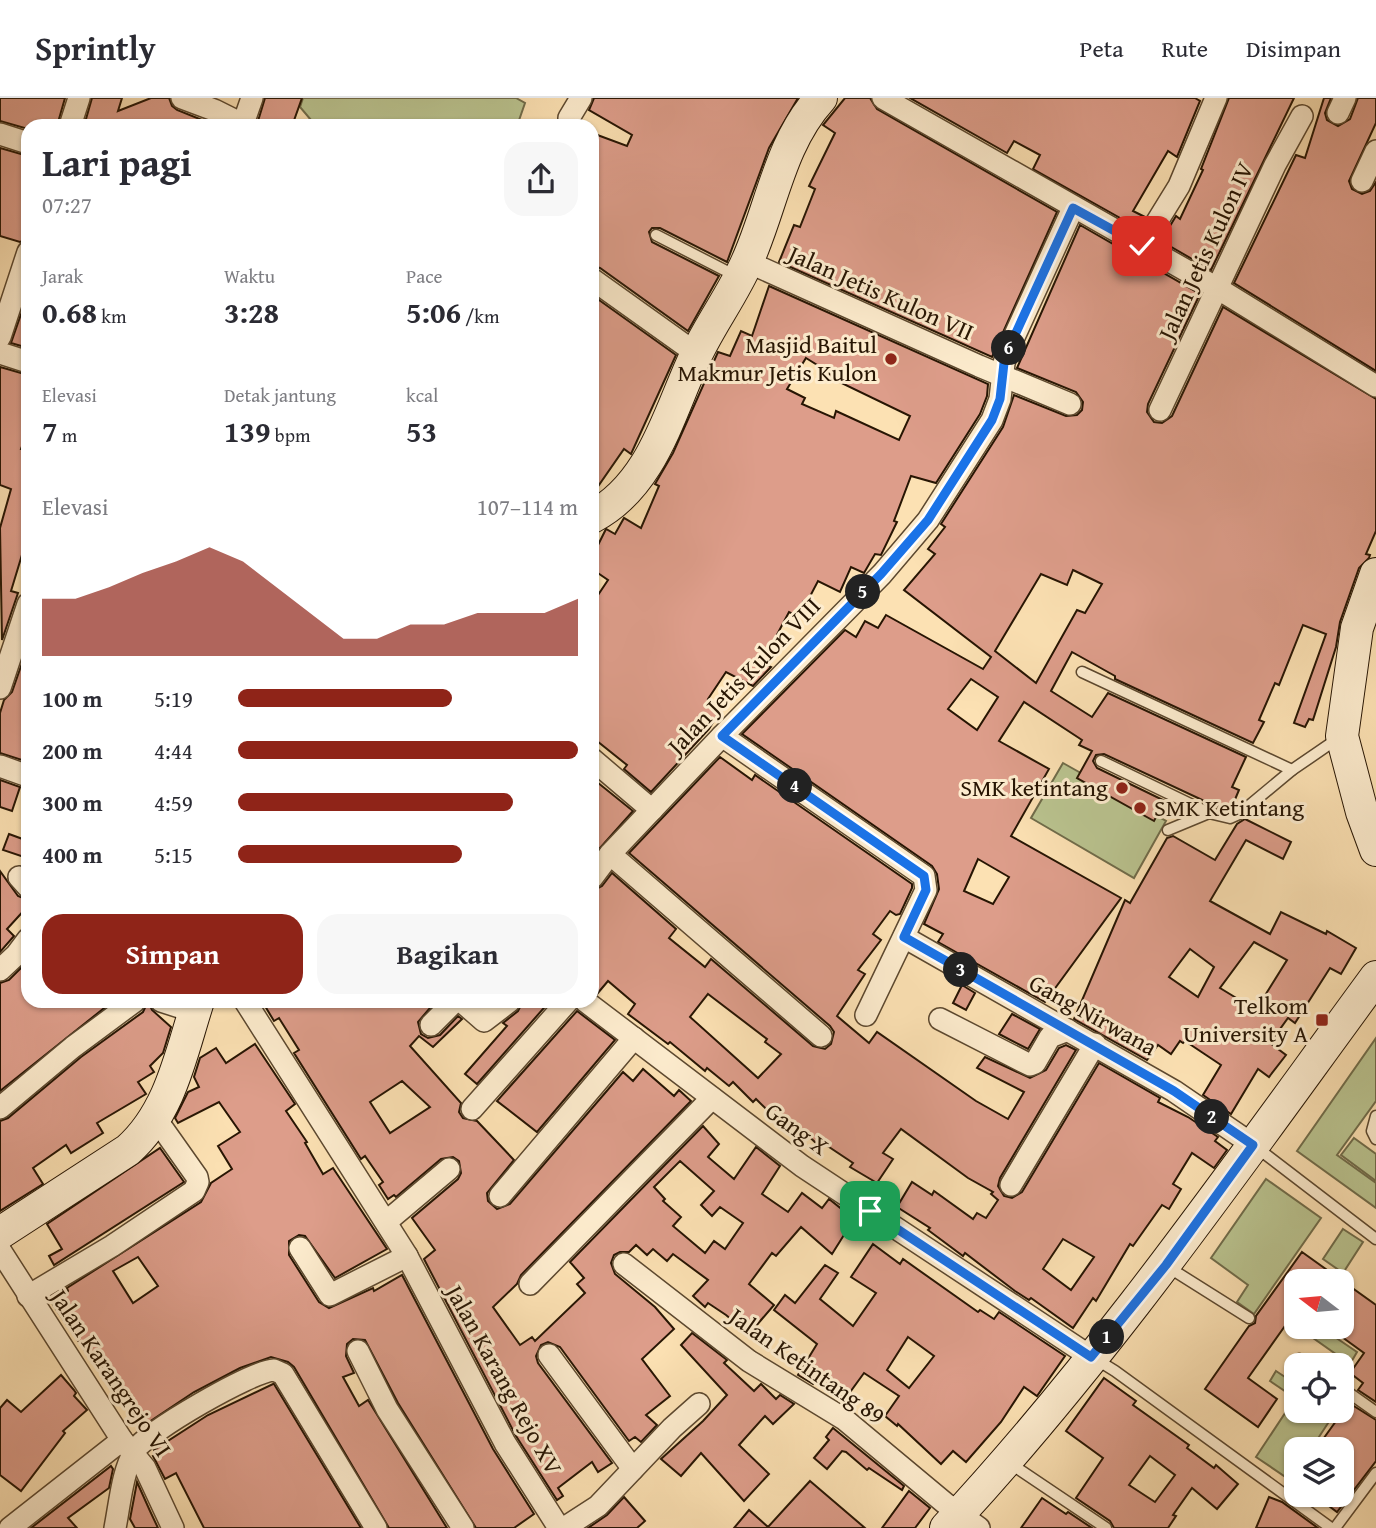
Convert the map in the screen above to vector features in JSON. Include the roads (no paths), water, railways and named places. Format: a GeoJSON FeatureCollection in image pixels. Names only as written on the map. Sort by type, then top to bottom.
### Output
{"type":"FeatureCollection","features":[{"type":"Feature","properties":{"kind":"street"},"geometry":{"type":"LineString","coordinates":[[72,119],[79,98]]}},
{"type":"Feature","properties":{"kind":"street"},"geometry":{"type":"LineString","coordinates":[[182,98],[209,118]]}},
{"type":"Feature","properties":{"kind":"street"},"geometry":{"type":"LineString","coordinates":[[246,119],[252,98]]}},
{"type":"Feature","properties":{"kind":"street"},"geometry":{"type":"LineString","coordinates":[[569,118],[581,98]]}},
{"type":"Feature","properties":{"kind":"street"},"geometry":{"type":"LineString","coordinates":[[599,513],[633,483],[653,453],[697,354],[743,270],[787,152],[806,117],[821,98]]}},
{"type":"Feature","properties":{"kind":"street"},"geometry":{"type":"LineString","coordinates":[[883,98],[1217,288],[1376,386]]}},
{"type":"Feature","properties":{"kind":"street"},"geometry":{"type":"LineString","coordinates":[[1142,246],[1179,186],[1216,98]]}},
{"type":"Feature","properties":{"kind":"street","name":"Jalan Jetis Kulon IV"},"geometry":{"type":"LineString","coordinates":[[1160,410],[1275,165],[1302,116]]}},
{"type":"Feature","properties":{"kind":"street"},"geometry":{"type":"LineString","coordinates":[[0,134],[21,141]]}},
{"type":"Feature","properties":{"kind":"street"},"geometry":{"type":"LineString","coordinates":[[1362,180],[1376,151]]}},
{"type":"Feature","properties":{"kind":"street","name":"Jalan Jetis Kulon VIII"},"geometry":{"type":"LineString","coordinates":[[599,868],[722,736],[881,574],[928,520],[992,420],[1000,399],[1009,348],[1073,208]]}},
{"type":"Feature","properties":{"kind":"street","name":"Jalan Jetis Kulon VII"},"geometry":{"type":"LineString","coordinates":[[743,270],[1070,404]]}},
{"type":"Feature","properties":{"kind":"street"},"geometry":{"type":"LineString","coordinates":[[0,337],[21,273]]}},
{"type":"Feature","properties":{"kind":"street"},"geometry":{"type":"LineString","coordinates":[[599,284],[697,354]]}},
{"type":"Feature","properties":{"kind":"street"},"geometry":{"type":"LineString","coordinates":[[0,353],[21,360]]}},
{"type":"Feature","properties":{"kind":"street"},"geometry":{"type":"LineString","coordinates":[[1376,574],[1357,628],[1342,736],[1369,801],[1376,850]]}},
{"type":"Feature","properties":{"kind":"street"},"geometry":{"type":"LineString","coordinates":[[0,688],[21,643]]}},
{"type":"Feature","properties":{"kind":"street"},"geometry":{"type":"LineString","coordinates":[[722,736],[924,876],[926,890],[866,1015]]}},
{"type":"Feature","properties":{"kind":"street"},"geometry":{"type":"LineString","coordinates":[[599,765],[652,810]]}},
{"type":"Feature","properties":{"kind":"street"},"geometry":{"type":"LineString","coordinates":[[0,766],[21,774]]}},
{"type":"Feature","properties":{"kind":"street"},"geometry":{"type":"LineString","coordinates":[[610,854],[821,1036]]}},
{"type":"Feature","properties":{"kind":"street","name":"Gang Nirwana"},"geometry":{"type":"LineString","coordinates":[[904,937],[1174,1091],[1253,1145]]}},
{"type":"Feature","properties":{"kind":"street"},"geometry":{"type":"LineString","coordinates":[[0,970],[21,948]]}},
{"type":"Feature","properties":{"kind":"street"},"geometry":{"type":"LineString","coordinates":[[962,1523],[1006,1460],[1166,1265],[1376,977]]}},
{"type":"Feature","properties":{"kind":"street"},"geometry":{"type":"LineString","coordinates":[[0,1108],[73,1046],[125,1008]]}},
{"type":"Feature","properties":{"kind":"street"},"geometry":{"type":"LineString","coordinates":[[0,1233],[128,1150],[142,1137],[156,1119],[169,1090],[197,1008]]}},
{"type":"Feature","properties":{"kind":"street","name":"Jalan Karang Rejo XV"},"geometry":{"type":"LineString","coordinates":[[249,1008],[407,1256],[505,1443],[559,1528]]}},
{"type":"Feature","properties":{"kind":"street"},"geometry":{"type":"LineString","coordinates":[[431,1025],[448,1008]]}},
{"type":"Feature","properties":{"kind":"street"},"geometry":{"type":"LineString","coordinates":[[469,1008],[484,1021],[500,1008]]}},
{"type":"Feature","properties":{"kind":"street"},"geometry":{"type":"LineString","coordinates":[[472,1109],[562,1008]]}},
{"type":"Feature","properties":{"kind":"street","name":"Gang X"},"geometry":{"type":"LineString","coordinates":[[594,1008],[802,1166],[1091,1357]]}},
{"type":"Feature","properties":{"kind":"street"},"geometry":{"type":"LineString","coordinates":[[940,1019],[1030,1065],[1035,1063],[1050,1037],[1068,1030]]}},
{"type":"Feature","properties":{"kind":"street"},"geometry":{"type":"LineString","coordinates":[[500,1196],[635,1038]]}},
{"type":"Feature","properties":{"kind":"street"},"geometry":{"type":"LineString","coordinates":[[1011,1185],[1060,1098],[1095,1045]]}},
{"type":"Feature","properties":{"kind":"street"},"geometry":{"type":"LineString","coordinates":[[530,1284],[712,1098]]}},
{"type":"Feature","properties":{"kind":"street"},"geometry":{"type":"LineString","coordinates":[[28,1296],[112,1246],[194,1191],[197,1177],[156,1119]]}},
{"type":"Feature","properties":{"kind":"street"},"geometry":{"type":"LineString","coordinates":[[386,1222],[449,1169]]}},
{"type":"Feature","properties":{"kind":"street"},"geometry":{"type":"LineString","coordinates":[[300,1248],[330,1295],[407,1256]]}},
{"type":"Feature","properties":{"kind":"street","name":"Jalan Karangrejo VI"},"geometry":{"type":"LineString","coordinates":[[0,1250],[128,1447],[145,1468],[173,1528]]}},
{"type":"Feature","properties":{"kind":"street","name":"Jalan Ketintang 89"},"geometry":{"type":"LineString","coordinates":[[624,1264],[748,1361],[844,1419],[962,1523]]}},
{"type":"Feature","properties":{"kind":"street"},"geometry":{"type":"LineString","coordinates":[[358,1351],[387,1409],[463,1528]]}},
{"type":"Feature","properties":{"kind":"street"},"geometry":{"type":"LineString","coordinates":[[549,1355],[633,1469]]}},
{"type":"Feature","properties":{"kind":"street"},"geometry":{"type":"LineString","coordinates":[[10,1528],[153,1431],[269,1370],[283,1374],[376,1528]]}},
{"type":"Feature","properties":{"kind":"street"},"geometry":{"type":"LineString","coordinates":[[564,1528],[598,1506],[699,1404]]}},
{"type":"Feature","properties":{"kind":"street"},"geometry":{"type":"LineString","coordinates":[[116,1528],[128,1447]]}},
{"type":"Feature","properties":{"kind":"lane"},"geometry":{"type":"LineString","coordinates":[[656,235],[743,270]]}},
{"type":"Feature","properties":{"kind":"lane"},"geometry":{"type":"LineString","coordinates":[[1082,672],[1292,770]]}},
{"type":"Feature","properties":{"kind":"lane"},"geometry":{"type":"LineString","coordinates":[[1101,761],[1209,813],[1230,818],[1239,814],[1292,770],[1342,736]]}},
{"type":"Feature","properties":{"kind":"lane"},"geometry":{"type":"LineString","coordinates":[[1168,830],[1209,813]]}},
{"type":"Feature","properties":{"kind":"lane"},"geometry":{"type":"LineString","coordinates":[[1376,1116],[1371,1132],[1376,1139]]}},
{"type":"Feature","properties":{"kind":"lane"},"geometry":{"type":"LineString","coordinates":[[1253,1145],[1376,1239]]}},
{"type":"Feature","properties":{"kind":"lane"},"geometry":{"type":"LineString","coordinates":[[1166,1265],[1249,1318]]}},
{"type":"Feature","properties":{"kind":"lane"},"geometry":{"type":"LineString","coordinates":[[1091,1357],[1115,1371],[1333,1528],[1376,1472]]}},
{"type":"Feature","properties":{"kind":"lane"},"geometry":{"type":"LineString","coordinates":[[1354,1396],[1376,1412]]}},
{"type":"Feature","properties":{"kind":"lane"},"geometry":{"type":"LineString","coordinates":[[1006,1460],[1106,1528]]}},
{"type":"Feature","properties":{"kind":"place","name":"Masjid Baitul Makmur Jetis Kulon"},"geometry":{"type":"Point","coordinates":[891,359]}},
{"type":"Feature","properties":{"kind":"place","name":"SMK ketintang"},"geometry":{"type":"Point","coordinates":[1122,788]}},
{"type":"Feature","properties":{"kind":"place","name":"SMK Ketintang"},"geometry":{"type":"Point","coordinates":[1140,808]}},
{"type":"Feature","properties":{"kind":"place","name":"Telkom University A"},"geometry":{"type":"Point","coordinates":[1322,1020]}}]}
